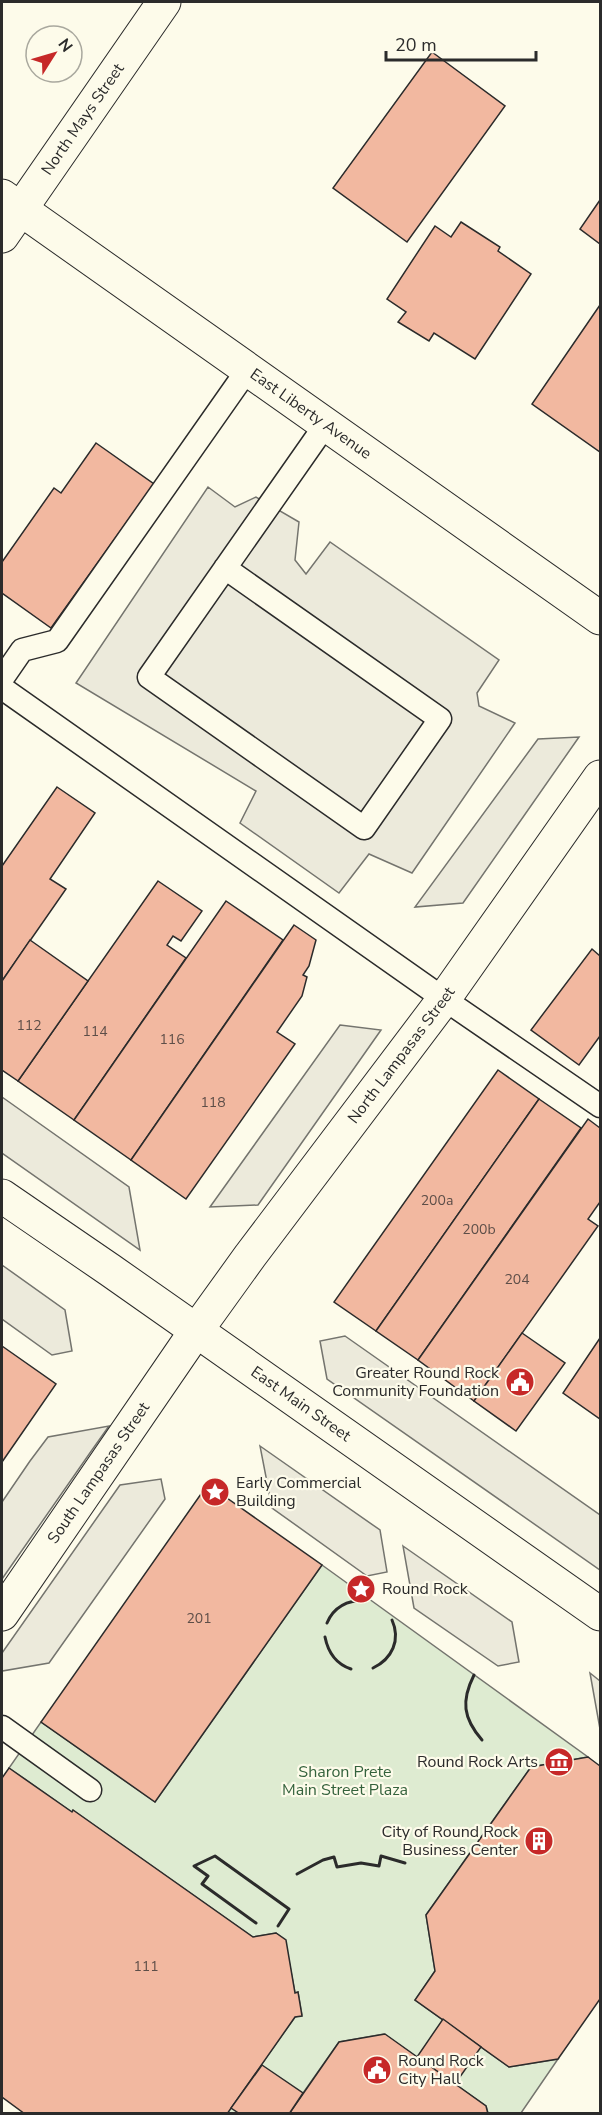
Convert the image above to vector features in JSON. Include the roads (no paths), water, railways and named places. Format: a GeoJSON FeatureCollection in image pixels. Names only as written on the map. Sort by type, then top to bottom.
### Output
{"type":"FeatureCollection","features":[{"type":"Feature","properties":{"kind":"street","name":"North Mays Street"},"geometry":{"type":"LineString","coordinates":[[2,236],[11,202],[164,2]]}},
{"type":"Feature","properties":{"kind":"street","name":"East Liberty Avenue"},"geometry":{"type":"LineString","coordinates":[[11,202],[600,618]]}},
{"type":"Feature","properties":{"kind":"street","name":"North Lampasas Street"},"geometry":{"type":"LineString","coordinates":[[196,1331],[444,999],[600,777]]}},
{"type":"Feature","properties":{"kind":"street","name":"East Main Street"},"geometry":{"type":"LineString","coordinates":[[2,1197],[600,1614]]}},
{"type":"Feature","properties":{"kind":"street","name":"South Lampasas Street"},"geometry":{"type":"LineString","coordinates":[[2,1614],[196,1331]]}},
{"type":"Feature","properties":{"kind":"lane"},"geometry":{"type":"LineString","coordinates":[[2,679],[22,650],[57,641],[248,369]]}},
{"type":"Feature","properties":{"kind":"lane"},"geometry":{"type":"LineString","coordinates":[[225,568],[440,719],[364,828],[149,676],[326,424]]}},
{"type":"Feature","properties":{"kind":"lane"},"geometry":{"type":"LineString","coordinates":[[2,688],[600,1106]]}},
{"type":"Feature","properties":{"kind":"lane"},"geometry":{"type":"LineString","coordinates":[[2,1727],[90,1790]]}},
{"type":"Feature","properties":{"kind":"place","name":"Greater Round Rock Community Foundation"},"geometry":{"type":"Point","coordinates":[520,1382]}},
{"type":"Feature","properties":{"kind":"place","name":"Early Commercial Building"},"geometry":{"type":"Point","coordinates":[215,1492]}},
{"type":"Feature","properties":{"kind":"place","name":"Round Rock"},"geometry":{"type":"Point","coordinates":[361,1589]}},
{"type":"Feature","properties":{"kind":"place","name":"Round Rock Arts"},"geometry":{"type":"Point","coordinates":[559,1762]}},
{"type":"Feature","properties":{"kind":"place","name":"City of Round Rock Business Center"},"geometry":{"type":"Point","coordinates":[539,1841]}},
{"type":"Feature","properties":{"kind":"place","name":"Round Rock City Hall"},"geometry":{"type":"Point","coordinates":[377,2070]}},
{"type":"Feature","properties":{"kind":"park label","name":"Sharon Prete Main Street Plaza"},"geometry":{"type":"Point","coordinates":[345,1781]}}]}
